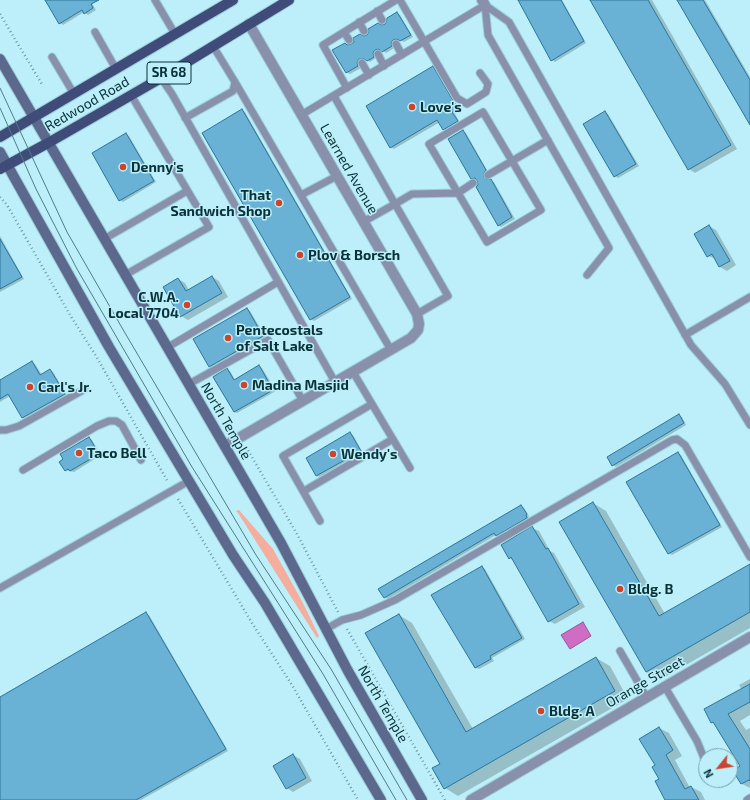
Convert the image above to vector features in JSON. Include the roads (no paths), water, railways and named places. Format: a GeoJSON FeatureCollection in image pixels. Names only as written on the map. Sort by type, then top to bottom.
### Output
{"type":"FeatureCollection","features":[{"type":"Feature","properties":{"kind":"main road","name":"Redwood Road"},"geometry":{"type":"LineString","coordinates":[[0,137],[233,0]]}},
{"type":"Feature","properties":{"kind":"main road","name":"Redwood Road"},"geometry":{"type":"LineString","coordinates":[[3,167],[161,78],[289,0]]}},
{"type":"Feature","properties":{"kind":"main road","name":"North Temple"},"geometry":{"type":"LineString","coordinates":[[0,59],[281,543],[348,671],[422,800]]}},
{"type":"Feature","properties":{"kind":"main road"},"geometry":{"type":"LineString","coordinates":[[0,152],[3,167],[233,555],[269,610],[380,800]]}},
{"type":"Feature","properties":{"kind":"street","name":"Learned Avenue"},"geometry":{"type":"LineString","coordinates":[[249,24],[417,314],[418,330],[411,338],[391,350]]}},
{"type":"Feature","properties":{"kind":"street"},"geometry":{"type":"LineString","coordinates":[[225,446],[391,350]]}},
{"type":"Feature","properties":{"kind":"street","name":"Orange Street"},"geometry":{"type":"LineString","coordinates":[[472,800],[750,637]]}},
{"type":"Feature","properties":{"kind":"lane"},"geometry":{"type":"LineString","coordinates":[[154,0],[175,34]]}},
{"type":"Feature","properties":{"kind":"lane"},"geometry":{"type":"LineString","coordinates":[[348,88],[323,45],[396,0]]}},
{"type":"Feature","properties":{"kind":"lane"},"geometry":{"type":"LineString","coordinates":[[400,0],[457,98],[467,104],[486,92],[488,84],[480,73]]}},
{"type":"Feature","properties":{"kind":"lane"},"geometry":{"type":"LineString","coordinates":[[301,115],[424,42],[483,3]]}},
{"type":"Feature","properties":{"kind":"lane"},"geometry":{"type":"LineString","coordinates":[[483,3],[488,34],[609,248],[587,275]]}},
{"type":"Feature","properties":{"kind":"lane"},"geometry":{"type":"LineString","coordinates":[[483,3],[508,22],[685,335],[691,345],[725,384],[750,426]]}},
{"type":"Feature","properties":{"kind":"lane"},"geometry":{"type":"LineString","coordinates":[[377,11],[382,20]]}},
{"type":"Feature","properties":{"kind":"lane"},"geometry":{"type":"LineString","coordinates":[[359,22],[364,31]]}},
{"type":"Feature","properties":{"kind":"lane"},"geometry":{"type":"LineString","coordinates":[[95,32],[116,69]]}},
{"type":"Feature","properties":{"kind":"lane"},"geometry":{"type":"LineString","coordinates":[[344,32],[349,40]]}},
{"type":"Feature","properties":{"kind":"lane"},"geometry":{"type":"LineString","coordinates":[[396,44],[402,55]]}},
{"type":"Feature","properties":{"kind":"lane"},"geometry":{"type":"LineString","coordinates":[[213,46],[302,195],[391,350]]}},
{"type":"Feature","properties":{"kind":"lane"},"geometry":{"type":"LineString","coordinates":[[378,54],[384,66]]}},
{"type":"Feature","properties":{"kind":"lane"},"geometry":{"type":"LineString","coordinates":[[52,57],[74,94]]}},
{"type":"Feature","properties":{"kind":"lane"},"geometry":{"type":"LineString","coordinates":[[362,63],[369,75]]}},
{"type":"Feature","properties":{"kind":"lane"},"geometry":{"type":"LineString","coordinates":[[161,78],[335,382]]}},
{"type":"Feature","properties":{"kind":"lane"},"geometry":{"type":"LineString","coordinates":[[185,118],[233,91],[235,82]]}},
{"type":"Feature","properties":{"kind":"lane"},"geometry":{"type":"LineString","coordinates":[[125,275],[209,227],[131,95]]}},
{"type":"Feature","properties":{"kind":"lane"},"geometry":{"type":"LineString","coordinates":[[334,96],[448,296],[417,314]]}},
{"type":"Feature","properties":{"kind":"lane"},"geometry":{"type":"LineString","coordinates":[[483,112],[512,161],[541,210],[487,242],[429,144],[483,112]]}},
{"type":"Feature","properties":{"kind":"lane"},"geometry":{"type":"LineString","coordinates":[[488,175],[548,140]]}},
{"type":"Feature","properties":{"kind":"lane"},"geometry":{"type":"LineString","coordinates":[[302,195],[337,176]]}},
{"type":"Feature","properties":{"kind":"lane"},"geometry":{"type":"LineString","coordinates":[[363,222],[412,194],[458,193],[473,183]]}},
{"type":"Feature","properties":{"kind":"lane"},"geometry":{"type":"LineString","coordinates":[[104,239],[187,191]]}},
{"type":"Feature","properties":{"kind":"lane"},"geometry":{"type":"LineString","coordinates":[[168,347],[278,282]]}},
{"type":"Feature","properties":{"kind":"lane"},"geometry":{"type":"LineString","coordinates":[[685,335],[750,297]]}},
{"type":"Feature","properties":{"kind":"lane"},"geometry":{"type":"LineString","coordinates":[[189,384],[268,340],[303,401]]}},
{"type":"Feature","properties":{"kind":"lane"},"geometry":{"type":"LineString","coordinates":[[353,372],[410,468]]}},
{"type":"Feature","properties":{"kind":"lane"},"geometry":{"type":"LineString","coordinates":[[0,430],[6,430],[19,426],[85,389]]}},
{"type":"Feature","properties":{"kind":"lane"},"geometry":{"type":"LineString","coordinates":[[320,520],[283,456],[372,404]]}},
{"type":"Feature","properties":{"kind":"lane"},"geometry":{"type":"LineString","coordinates":[[23,470],[97,426],[109,421],[116,421],[122,425],[141,460]]}},
{"type":"Feature","properties":{"kind":"lane"},"geometry":{"type":"LineString","coordinates":[[304,491],[393,439]]}},
{"type":"Feature","properties":{"kind":"lane"},"geometry":{"type":"LineString","coordinates":[[326,629],[342,620],[395,600],[672,440],[677,439],[685,445],[750,557]]}},
{"type":"Feature","properties":{"kind":"lane"},"geometry":{"type":"LineString","coordinates":[[0,588],[189,481]]}},
{"type":"Feature","properties":{"kind":"lane"},"geometry":{"type":"LineString","coordinates":[[620,651],[647,698]]}},
{"type":"Feature","properties":{"kind":"lane"},"geometry":{"type":"LineString","coordinates":[[665,687],[700,748]]}},
{"type":"Feature","properties":{"kind":"lane"},"geometry":{"type":"LineString","coordinates":[[746,800],[750,798]]}},
{"type":"Feature","properties":{"kind":"tram line"},"geometry":{"type":"LineString","coordinates":[[0,88],[67,232],[256,555],[331,669],[407,800]]}},
{"type":"Feature","properties":{"kind":"tram line"},"geometry":{"type":"LineString","coordinates":[[0,108],[36,189],[77,269],[192,467],[323,674],[396,800]]}},
{"type":"Feature","properties":{"kind":"place","name":"Love's"},"geometry":{"type":"Point","coordinates":[412,107]}},
{"type":"Feature","properties":{"kind":"place","name":"Denny's"},"geometry":{"type":"Point","coordinates":[123,167]}},
{"type":"Feature","properties":{"kind":"place","name":"That Sandwich Shop"},"geometry":{"type":"Point","coordinates":[279,203]}},
{"type":"Feature","properties":{"kind":"place","name":"Plov & Borsch"},"geometry":{"type":"Point","coordinates":[300,255]}},
{"type":"Feature","properties":{"kind":"place","name":"C.W.A. Local 7704"},"geometry":{"type":"Point","coordinates":[187,305]}},
{"type":"Feature","properties":{"kind":"place","name":"Pentecostals of Salt Lake"},"geometry":{"type":"Point","coordinates":[228,338]}},
{"type":"Feature","properties":{"kind":"place","name":"Madina Masjid"},"geometry":{"type":"Point","coordinates":[244,385]}},
{"type":"Feature","properties":{"kind":"place","name":"Carl's Jr."},"geometry":{"type":"Point","coordinates":[30,387]}},
{"type":"Feature","properties":{"kind":"place","name":"Taco Bell"},"geometry":{"type":"Point","coordinates":[79,453]}},
{"type":"Feature","properties":{"kind":"place","name":"Wendy's"},"geometry":{"type":"Point","coordinates":[333,454]}},
{"type":"Feature","properties":{"kind":"place","name":"Bldg. B"},"geometry":{"type":"Point","coordinates":[620,589]}},
{"type":"Feature","properties":{"kind":"place","name":"Bldg. A"},"geometry":{"type":"Point","coordinates":[541,711]}}]}
